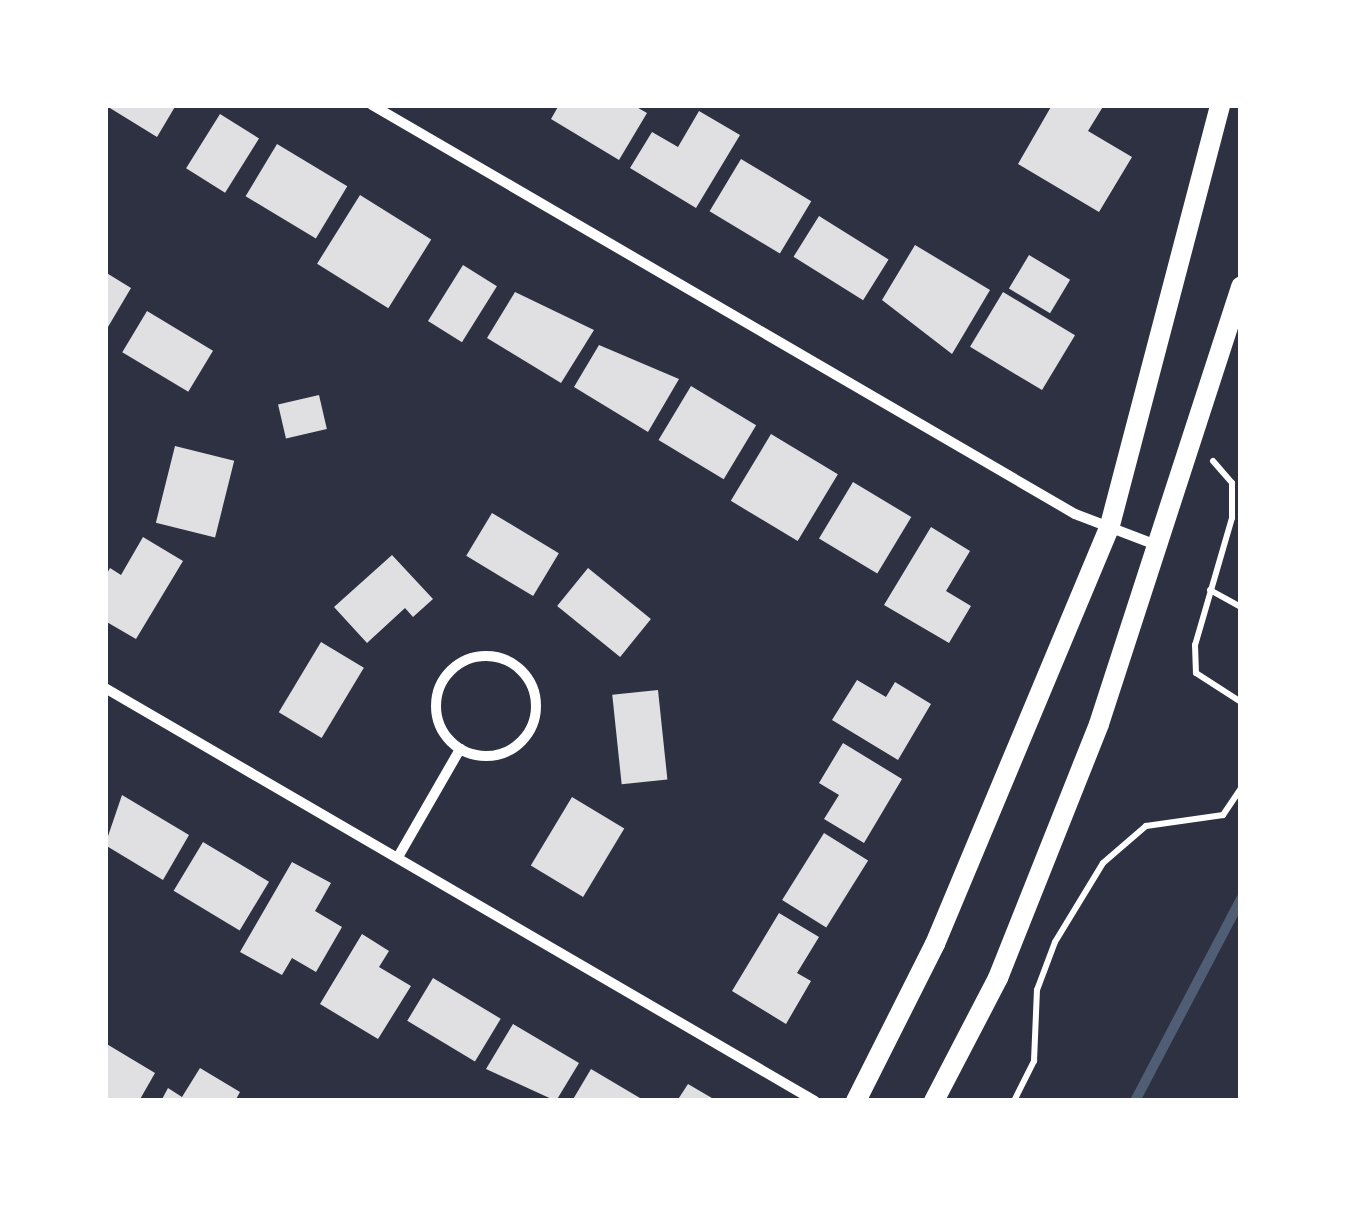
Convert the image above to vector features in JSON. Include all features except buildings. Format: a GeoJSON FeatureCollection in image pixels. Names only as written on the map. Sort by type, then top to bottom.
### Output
{"type":"FeatureCollection","features":[{"type":"Feature","properties":{"kind":"main road"},"geometry":{"type":"LineString","coordinates":[[856,1101],[935,944],[1109,529],[1220,105]]}},
{"type":"Feature","properties":{"kind":"main road"},"geometry":{"type":"LineString","coordinates":[[934,1101],[998,978],[1158,545],[1241,286]]}},
{"type":"Feature","properties":{"kind":"street"},"geometry":{"type":"LineString","coordinates":[[372,105],[1109,529],[1158,545]]}},
{"type":"Feature","properties":{"kind":"street"},"geometry":{"type":"LineString","coordinates":[[475,657],[513,663],[536,695],[530,733],[498,756],[460,749],[437,718],[444,679],[475,657]]}},
{"type":"Feature","properties":{"kind":"street"},"geometry":{"type":"LineString","coordinates":[[105,688],[815,1101]]}},
{"type":"Feature","properties":{"kind":"street"},"geometry":{"type":"LineString","coordinates":[[398,857],[460,749]]}},
{"type":"Feature","properties":{"kind":"path"},"geometry":{"type":"LineString","coordinates":[[1219,463],[1232,483],[1232,518],[1210,590],[1196,672],[1241,702]]}},
{"type":"Feature","properties":{"kind":"path"},"geometry":{"type":"LineString","coordinates":[[1210,590],[1241,607]]}},
{"type":"Feature","properties":{"kind":"path"},"geometry":{"type":"LineString","coordinates":[[1014,1101],[1034,1062],[1037,990],[1049,958],[1103,863],[1146,826],[1222,815],[1241,788]]}},
{"type":"Feature","properties":{"kind":"waterway"},"geometry":{"type":"LineString","coordinates":[[1135,1101],[1241,899]]}}]}
